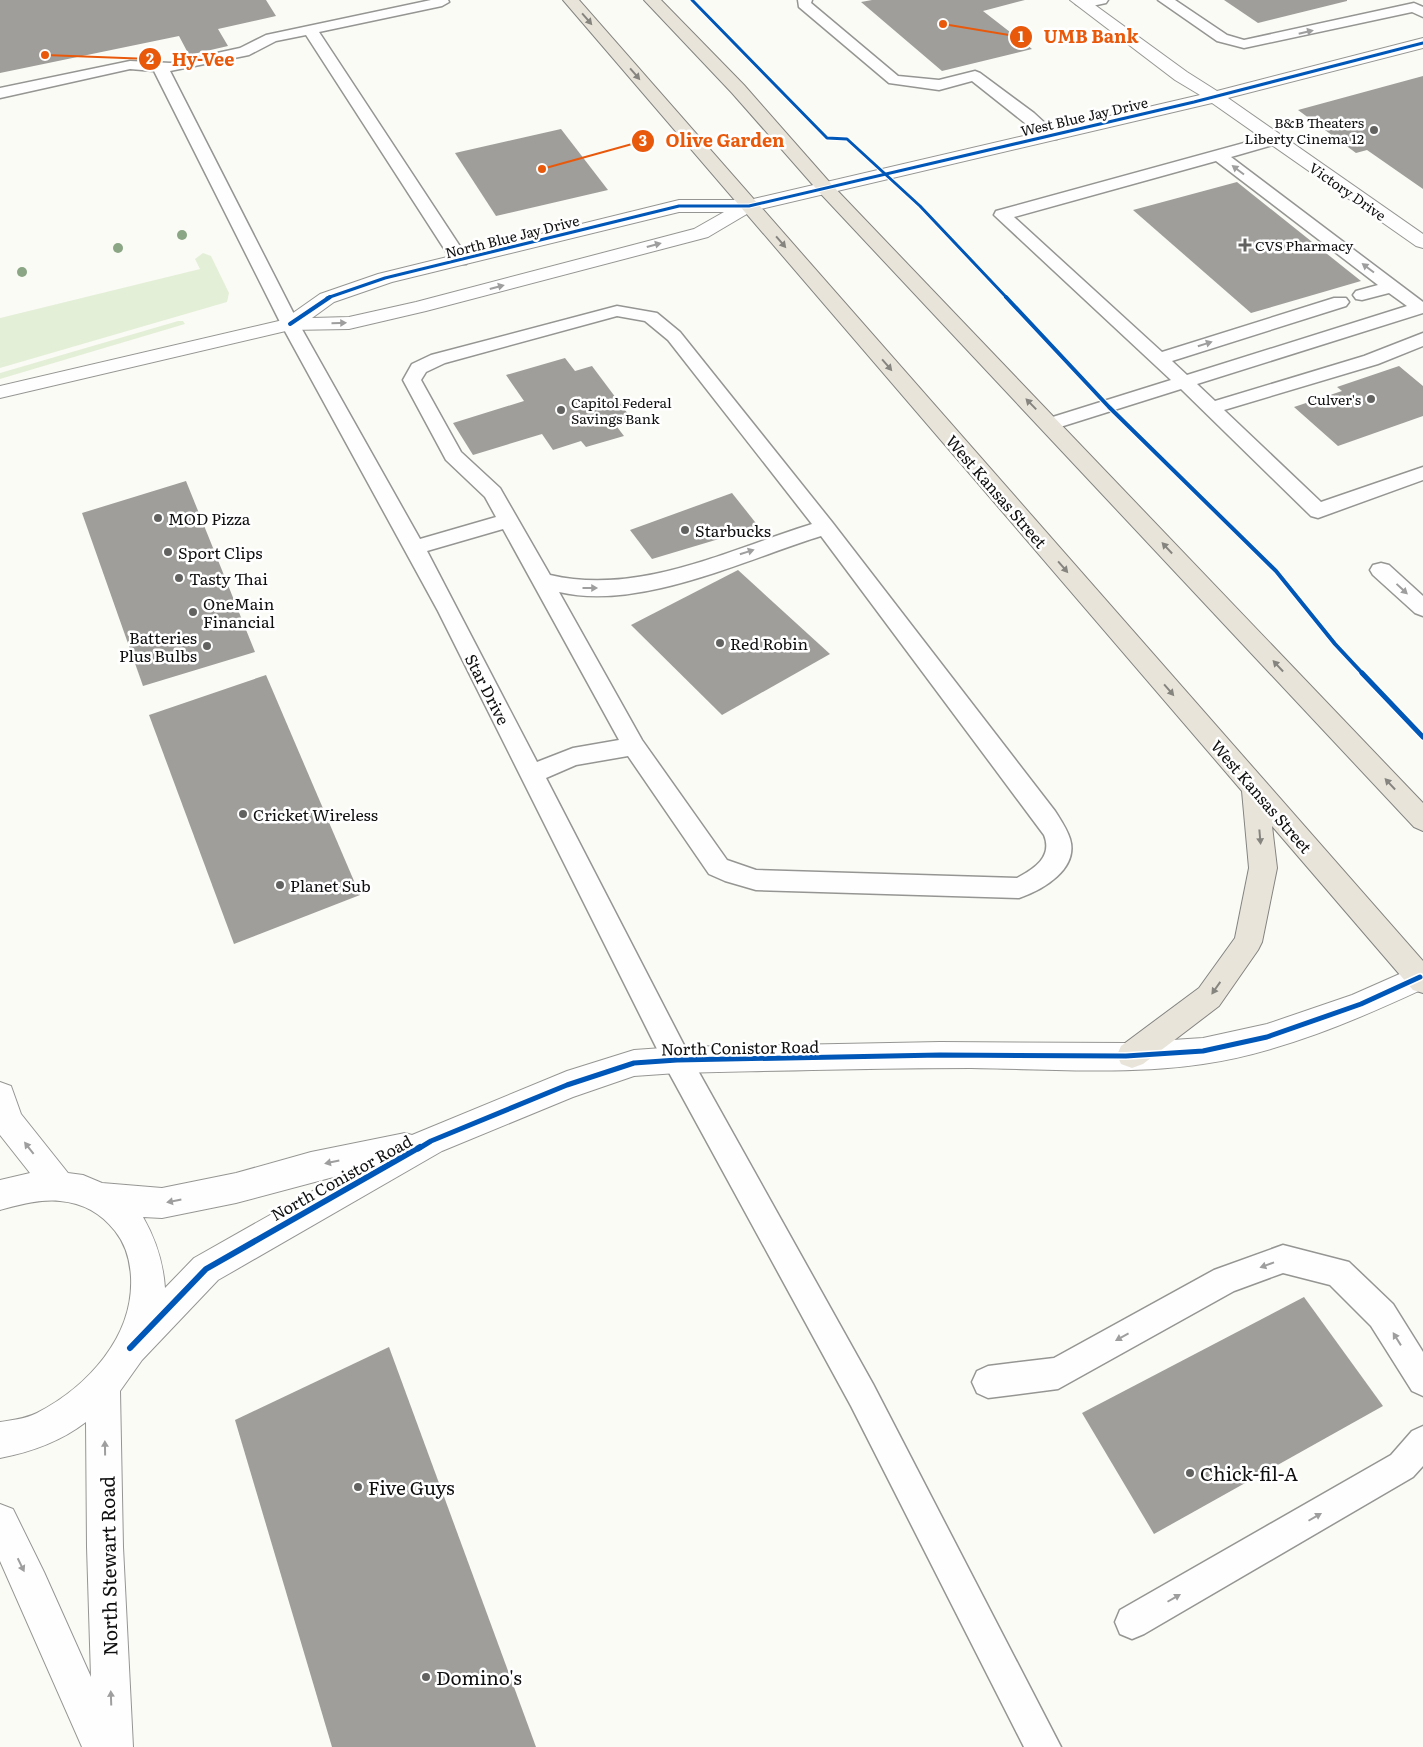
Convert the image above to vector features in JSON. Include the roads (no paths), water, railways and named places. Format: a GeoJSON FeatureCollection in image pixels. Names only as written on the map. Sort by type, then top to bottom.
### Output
{"type":"FeatureCollection","features":[{"type":"Feature","properties":{"kind":"highway","name":"West Kansas Street"},"geometry":{"type":"LineString","coordinates":[[571,0],[1422,979]]}},
{"type":"Feature","properties":{"kind":"highway"},"geometry":{"type":"LineString","coordinates":[[652,0],[738,89],[826,189],[1423,820]]}},
{"type":"Feature","properties":{"kind":"highway"},"geometry":{"type":"LineString","coordinates":[[1132,1055],[1209,997],[1248,942],[1263,868],[1255,788]]}},
{"type":"Feature","properties":{"kind":"street","name":"Victory Drive"},"geometry":{"type":"LineString","coordinates":[[1080,2],[1181,76],[1215,96],[1337,184],[1423,242]]}},
{"type":"Feature","properties":{"kind":"street","name":"West Blue Jay Drive"},"geometry":{"type":"LineString","coordinates":[[749,206],[1050,136],[1423,43]]}},
{"type":"Feature","properties":{"kind":"street","name":"North Blue Jay Drive"},"geometry":{"type":"LineString","coordinates":[[290,324],[327,298],[386,278],[679,206],[749,206]]}},
{"type":"Feature","properties":{"kind":"street","name":"North Blue Jay Drive"},"geometry":{"type":"LineString","coordinates":[[0,392],[110,368],[290,324],[349,323],[428,305],[700,233],[749,206]]}},
{"type":"Feature","properties":{"kind":"street","name":"North Blue Jay Drive"},"geometry":{"type":"LineString","coordinates":[[0,412],[110,368]]}},
{"type":"Feature","properties":{"kind":"street","name":"North Conistor Road"},"geometry":{"type":"LineString","coordinates":[[130,1348],[206,1269],[431,1141],[567,1085],[634,1064],[678,1060],[940,1055],[1132,1055],[1203,1052],[1267,1037],[1361,1004],[1422,979]]}},
{"type":"Feature","properties":{"kind":"street"},"geometry":{"type":"LineString","coordinates":[[0,1096],[8,1121],[59,1186]]}},
{"type":"Feature","properties":{"kind":"street","name":"North Conistor Road"},"geometry":{"type":"LineString","coordinates":[[102,1198],[162,1203],[236,1188],[311,1166],[431,1141]]}},
{"type":"Feature","properties":{"kind":"street"},"geometry":{"type":"LineString","coordinates":[[0,1195],[26,1188],[59,1186],[82,1190],[102,1198],[126,1217],[142,1244],[148,1277],[145,1312],[130,1348],[103,1384],[69,1414],[29,1434],[0,1440]]}},
{"type":"Feature","properties":{"kind":"street","name":"North Stewart Road"},"geometry":{"type":"LineString","coordinates":[[103,1384],[105,1547],[113,1747]]}},
{"type":"Feature","properties":{"kind":"street"},"geometry":{"type":"LineString","coordinates":[[0,1522],[31,1585],[102,1747]]}},
{"type":"Feature","properties":{"kind":"lane"},"geometry":{"type":"LineString","coordinates":[[130,65],[160,67],[244,52],[271,38],[442,2],[441,0]]}},
{"type":"Feature","properties":{"kind":"lane"},"geometry":{"type":"LineString","coordinates":[[805,0],[804,4],[894,80],[939,85],[975,76],[1028,116],[1050,136]]}},
{"type":"Feature","properties":{"kind":"lane"},"geometry":{"type":"LineString","coordinates":[[1080,2],[1101,0]]}},
{"type":"Feature","properties":{"kind":"lane"},"geometry":{"type":"LineString","coordinates":[[1165,0],[1222,38],[1244,44],[1259,43],[1418,10]]}},
{"type":"Feature","properties":{"kind":"lane"},"geometry":{"type":"LineString","coordinates":[[361,1],[372,17]]}},
{"type":"Feature","properties":{"kind":"lane"},"geometry":{"type":"LineString","coordinates":[[310,30],[460,260]]}},
{"type":"Feature","properties":{"kind":"lane"},"geometry":{"type":"LineString","coordinates":[[243,37],[261,35],[271,38]]}},
{"type":"Feature","properties":{"kind":"lane"},"geometry":{"type":"LineString","coordinates":[[0,93],[130,65],[142,59],[206,45]]}},
{"type":"Feature","properties":{"kind":"lane","name":"Star Drive"},"geometry":{"type":"LineString","coordinates":[[160,67],[290,324],[449,611],[678,1060],[862,1395],[1043,1747]]}},
{"type":"Feature","properties":{"kind":"lane"},"geometry":{"type":"LineString","coordinates":[[1276,139],[1002,215],[1185,382],[1318,510],[1423,473]]}},
{"type":"Feature","properties":{"kind":"lane"},"geometry":{"type":"LineString","coordinates":[[1217,154],[1422,308]]}},
{"type":"Feature","properties":{"kind":"lane"},"geometry":{"type":"LineString","coordinates":[[1362,296],[1392,286]]}},
{"type":"Feature","properties":{"kind":"lane"},"geometry":{"type":"LineString","coordinates":[[1158,359],[1340,302]]}},
{"type":"Feature","properties":{"kind":"lane"},"geometry":{"type":"LineString","coordinates":[[1050,424],[1422,308]]}},
{"type":"Feature","properties":{"kind":"lane"},"geometry":{"type":"LineString","coordinates":[[617,310],[651,317],[674,336],[825,527],[1046,818],[1058,839],[1060,852],[1050,869],[1035,882],[1019,888],[814,883],[756,880],[718,867],[634,746],[493,493],[453,456],[412,380],[419,368],[438,359],[617,310]]}},
{"type":"Feature","properties":{"kind":"lane"},"geometry":{"type":"LineString","coordinates":[[1211,408],[1371,360],[1423,339]]}},
{"type":"Feature","properties":{"kind":"lane"},"geometry":{"type":"LineString","coordinates":[[1371,360],[1402,355],[1423,357]]}},
{"type":"Feature","properties":{"kind":"lane"},"geometry":{"type":"LineString","coordinates":[[414,548],[508,520]]}},
{"type":"Feature","properties":{"kind":"lane"},"geometry":{"type":"LineString","coordinates":[[542,581],[585,589],[636,586],[678,575],[825,527]]}},
{"type":"Feature","properties":{"kind":"lane"},"geometry":{"type":"LineString","coordinates":[[1381,570],[1423,608]]}},
{"type":"Feature","properties":{"kind":"lane"},"geometry":{"type":"LineString","coordinates":[[531,774],[573,757],[634,746]]}},
{"type":"Feature","properties":{"kind":"lane"},"geometry":{"type":"LineString","coordinates":[[988,1382],[1058,1373],[1225,1280],[1283,1259],[1338,1272],[1382,1315],[1423,1380]]}},
{"type":"Feature","properties":{"kind":"lane"},"geometry":{"type":"LineString","coordinates":[[1132,1622],[1402,1466],[1423,1442]]}},
{"type":"Feature","properties":{"kind":"place","name":"UMB Bank"},"geometry":{"type":"Point","coordinates":[943,24]}},
{"type":"Feature","properties":{"kind":"place","name":"Hy-Vee"},"geometry":{"type":"Point","coordinates":[45,55]}},
{"type":"Feature","properties":{"kind":"place","name":"B&B Theaters Liberty Cinema 12"},"geometry":{"type":"Point","coordinates":[1374,130]}},
{"type":"Feature","properties":{"kind":"place","name":"Olive Garden"},"geometry":{"type":"Point","coordinates":[542,169]}},
{"type":"Feature","properties":{"kind":"place","name":"CVS Pharmacy"},"geometry":{"type":"Point","coordinates":[1245,245]}},
{"type":"Feature","properties":{"kind":"place","name":"Culver's"},"geometry":{"type":"Point","coordinates":[1371,399]}},
{"type":"Feature","properties":{"kind":"place","name":"Capitol Federal Savings Bank"},"geometry":{"type":"Point","coordinates":[561,410]}},
{"type":"Feature","properties":{"kind":"place","name":"MOD Pizza"},"geometry":{"type":"Point","coordinates":[158,518]}},
{"type":"Feature","properties":{"kind":"place","name":"Starbucks"},"geometry":{"type":"Point","coordinates":[685,530]}},
{"type":"Feature","properties":{"kind":"place","name":"Sport Clips"},"geometry":{"type":"Point","coordinates":[168,552]}},
{"type":"Feature","properties":{"kind":"place","name":"Tasty Thai"},"geometry":{"type":"Point","coordinates":[179,578]}},
{"type":"Feature","properties":{"kind":"place","name":"OneMain Financial"},"geometry":{"type":"Point","coordinates":[193,612]}},
{"type":"Feature","properties":{"kind":"place","name":"Red Robin"},"geometry":{"type":"Point","coordinates":[720,643]}},
{"type":"Feature","properties":{"kind":"place","name":"Batteries Plus Bulbs"},"geometry":{"type":"Point","coordinates":[207,646]}},
{"type":"Feature","properties":{"kind":"place","name":"Cricket Wireless"},"geometry":{"type":"Point","coordinates":[243,814]}},
{"type":"Feature","properties":{"kind":"place","name":"Planet Sub"},"geometry":{"type":"Point","coordinates":[280,885]}},
{"type":"Feature","properties":{"kind":"place","name":"Chick-fil-A"},"geometry":{"type":"Point","coordinates":[1190,1473]}},
{"type":"Feature","properties":{"kind":"place","name":"Five Guys"},"geometry":{"type":"Point","coordinates":[358,1487]}},
{"type":"Feature","properties":{"kind":"place","name":"Domino's"},"geometry":{"type":"Point","coordinates":[426,1677]}}]}
